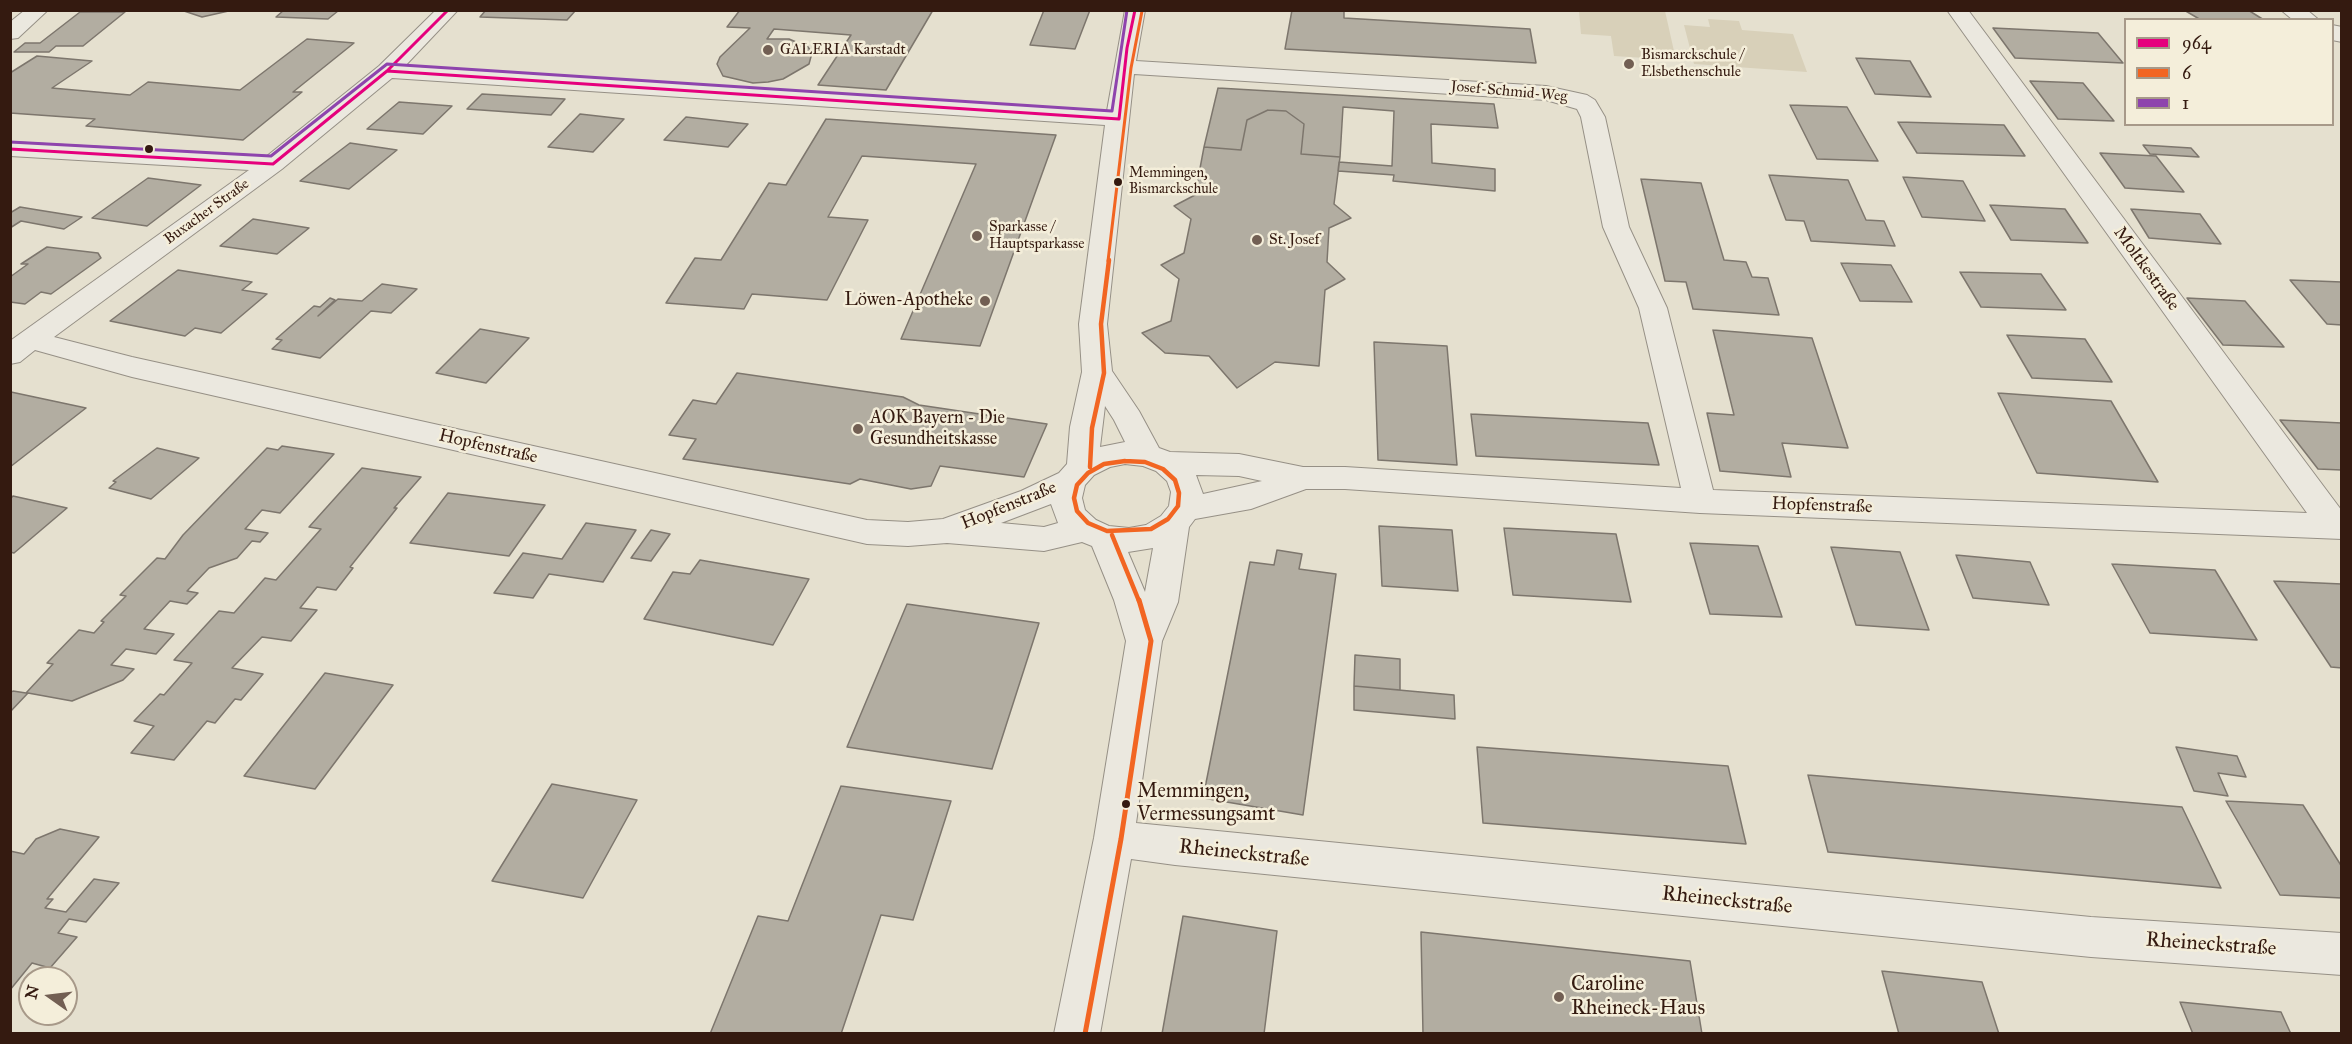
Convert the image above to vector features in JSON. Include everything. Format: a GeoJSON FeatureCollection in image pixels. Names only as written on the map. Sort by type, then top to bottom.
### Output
{"type":"FeatureCollection","features":[{"type":"Feature","properties":{"kind":"street"},"geometry":{"type":"LineString","coordinates":[[10,33],[38,10]]}},
{"type":"Feature","properties":{"kind":"street","name":"Buxacher Straße"},"geometry":{"type":"LineString","coordinates":[[21,347],[273,164],[387,71],[448,10]]}},
{"type":"Feature","properties":{"kind":"street"},"geometry":{"type":"LineString","coordinates":[[1136,10],[1125,67],[1093,324],[1097,372],[1077,474],[1066,498],[1070,515],[1094,533],[1131,600],[1144,640]]}},
{"type":"Feature","properties":{"kind":"street","name":"Moltkestraße"},"geometry":{"type":"LineString","coordinates":[[1958,10],[2338,527]]}},
{"type":"Feature","properties":{"kind":"street"},"geometry":{"type":"LineString","coordinates":[[2291,10],[2305,18]]}},
{"type":"Feature","properties":{"kind":"street","name":"Josef-Schmid-Weg"},"geometry":{"type":"LineString","coordinates":[[1125,67],[1546,93],[1579,100],[1587,105],[1593,117],[1616,227],[1653,308],[1700,501]]}},
{"type":"Feature","properties":{"kind":"street"},"geometry":{"type":"LineString","coordinates":[[387,71],[1119,119]]}},
{"type":"Feature","properties":{"kind":"street"},"geometry":{"type":"LineString","coordinates":[[10,149],[273,164]]}},
{"type":"Feature","properties":{"kind":"street","name":"Hopfenstraße"},"geometry":{"type":"LineString","coordinates":[[21,347],[132,367],[867,532],[908,534],[947,531],[1044,539],[1094,533]]}},
{"type":"Feature","properties":{"kind":"street"},"geometry":{"type":"LineString","coordinates":[[1077,1034],[1114,838],[1144,640],[1161,602],[1179,517],[1187,492],[1181,476],[1157,459],[1097,372]]}},
{"type":"Feature","properties":{"kind":"street"},"geometry":{"type":"LineString","coordinates":[[1077,474],[1102,457],[1125,453],[1157,459]]}},
{"type":"Feature","properties":{"kind":"street","name":"Hopfenstraße"},"geometry":{"type":"LineString","coordinates":[[1157,459],[1239,465],[1303,478],[1345,478],[1700,501],[2338,527]]}},
{"type":"Feature","properties":{"kind":"street","name":"Hopfenstraße"},"geometry":{"type":"LineString","coordinates":[[947,531],[1032,499],[1077,474]]}},
{"type":"Feature","properties":{"kind":"street","name":"Hopfenstraße"},"geometry":{"type":"LineString","coordinates":[[1179,517],[1251,497],[1303,478]]}},
{"type":"Feature","properties":{"kind":"street"},"geometry":{"type":"LineString","coordinates":[[1094,533],[1129,540],[1153,536],[1179,517]]}},
{"type":"Feature","properties":{"kind":"street","name":"Rheineckstraße"},"geometry":{"type":"LineString","coordinates":[[1114,838],[1175,847],[2091,938],[2342,954]]}},
{"type":"Feature","properties":{"kind":"shaded area"},"geometry":{"type":"Polygon","coordinates":[[[1579,11],[1665,11],[1676,60],[1614,56],[1611,36],[1581,34],[1579,11]]]}},
{"type":"Feature","properties":{"kind":"shaded area"},"geometry":{"type":"Polygon","coordinates":[[[1708,19],[1739,21],[1742,30],[1793,34],[1807,72],[1694,64],[1684,25],[1710,27],[1708,19]]]}},
{"type":"Feature","properties":{"kind":"building"},"geometry":{"type":"Polygon","coordinates":[[[181,10],[233,10],[202,17],[181,10]]]}},
{"type":"Feature","properties":{"kind":"building"},"geometry":{"type":"Polygon","coordinates":[[[284,10],[338,11],[328,19],[276,17],[284,10]]]}},
{"type":"Feature","properties":{"kind":"building"},"geometry":{"type":"Polygon","coordinates":[[[486,10],[576,10],[567,20],[480,17],[486,10]]]}},
{"type":"Feature","properties":{"kind":"building","name":"GALERIA Karstadt"},"geometry":{"type":"Polygon","coordinates":[[[740,10],[933,10],[886,90],[818,85],[851,35],[774,29],[767,39],[789,39],[808,47],[812,53],[809,64],[783,79],[768,82],[753,83],[723,76],[717,64],[720,57],[750,28],[727,27],[740,10]]]}},
{"type":"Feature","properties":{"kind":"building"},"geometry":{"type":"Polygon","coordinates":[[[1044,10],[1090,10],[1075,49],[1030,45],[1044,10]]]}},
{"type":"Feature","properties":{"kind":"building"},"geometry":{"type":"Polygon","coordinates":[[[1292,10],[1344,10],[1344,18],[1530,29],[1536,63],[1285,49],[1292,10]]]}},
{"type":"Feature","properties":{"kind":"building"},"geometry":{"type":"Polygon","coordinates":[[[2184,10],[2248,10],[2261,18],[2198,18],[2184,10]]]}},
{"type":"Feature","properties":{"kind":"building"},"geometry":{"type":"Polygon","coordinates":[[[80,12],[125,12],[83,46],[56,46],[49,52],[14,52],[25,43],[40,43],[80,12]]]}},
{"type":"Feature","properties":{"kind":"building"},"geometry":{"type":"Polygon","coordinates":[[[1993,28],[2098,33],[2123,63],[2015,58],[1993,28]]]}},
{"type":"Feature","properties":{"kind":"building"},"geometry":{"type":"Polygon","coordinates":[[[307,39],[354,43],[293,92],[302,92],[243,140],[86,126],[95,119],[10,113],[10,73],[37,56],[92,61],[52,88],[130,95],[148,82],[240,90],[307,39]]]}},
{"type":"Feature","properties":{"kind":"building"},"geometry":{"type":"Polygon","coordinates":[[[1856,58],[1910,61],[1931,97],[1875,94],[1856,58]]]}},
{"type":"Feature","properties":{"kind":"building"},"geometry":{"type":"Polygon","coordinates":[[[2030,81],[2083,83],[2114,121],[2058,119],[2030,81]]]}},
{"type":"Feature","properties":{"kind":"building"},"geometry":{"type":"Polygon","coordinates":[[[1218,88],[1494,104],[1498,128],[1431,124],[1432,163],[1495,169],[1495,191],[1393,181],[1394,175],[1338,171],[1339,162],[1392,166],[1394,111],[1343,107],[1340,157],[1301,154],[1304,124],[1286,111],[1268,110],[1247,120],[1241,150],[1204,147],[1218,88]]]}},
{"type":"Feature","properties":{"kind":"building"},"geometry":{"type":"Polygon","coordinates":[[[482,94],[565,99],[551,115],[467,109],[482,94]]]}},
{"type":"Feature","properties":{"kind":"building"},"geometry":{"type":"Polygon","coordinates":[[[399,102],[452,106],[423,134],[367,129],[399,102]]]}},
{"type":"Feature","properties":{"kind":"building"},"geometry":{"type":"Polygon","coordinates":[[[1790,105],[1847,107],[1878,161],[1817,159],[1790,105]]]}},
{"type":"Feature","properties":{"kind":"building","name":"St. Josef"},"geometry":{"type":"Polygon","coordinates":[[[1268,110],[1286,111],[1304,124],[1301,154],[1340,157],[1334,204],[1351,218],[1329,228],[1327,262],[1345,279],[1325,290],[1319,366],[1275,362],[1237,388],[1209,356],[1165,353],[1142,333],[1171,321],[1179,279],[1161,265],[1184,253],[1191,219],[1174,206],[1195,195],[1204,147],[1241,150],[1247,120],[1268,110]]]}},
{"type":"Feature","properties":{"kind":"building"},"geometry":{"type":"Polygon","coordinates":[[[580,114],[624,119],[593,152],[548,147],[580,114]]]}},
{"type":"Feature","properties":{"kind":"building"},"geometry":{"type":"Polygon","coordinates":[[[686,117],[748,124],[728,147],[664,140],[686,117]]]}},
{"type":"Feature","properties":{"kind":"building"},"geometry":{"type":"Polygon","coordinates":[[[826,119],[1056,135],[980,346],[901,339],[976,164],[862,156],[828,217],[868,220],[827,300],[752,294],[744,309],[666,303],[695,258],[721,260],[769,183],[786,185],[826,119]]]}},
{"type":"Feature","properties":{"kind":"building"},"geometry":{"type":"Polygon","coordinates":[[[1898,122],[2004,125],[2025,156],[1917,153],[1898,122]]]}},
{"type":"Feature","properties":{"kind":"building"},"geometry":{"type":"Polygon","coordinates":[[[350,143],[397,150],[349,189],[300,181],[350,143]]]}},
{"type":"Feature","properties":{"kind":"building"},"geometry":{"type":"Polygon","coordinates":[[[2143,145],[2191,148],[2199,157],[2150,154],[2143,145]]]}},
{"type":"Feature","properties":{"kind":"building"},"geometry":{"type":"Polygon","coordinates":[[[2100,153],[2156,156],[2184,192],[2125,188],[2100,153]]]}},
{"type":"Feature","properties":{"kind":"building"},"geometry":{"type":"Polygon","coordinates":[[[1769,175],[1848,180],[1866,220],[1884,221],[1895,246],[1811,241],[1804,221],[1786,220],[1769,175]]]}},
{"type":"Feature","properties":{"kind":"building"},"geometry":{"type":"Polygon","coordinates":[[[1903,177],[1963,181],[1985,221],[1922,217],[1903,177]]]}},
{"type":"Feature","properties":{"kind":"building"},"geometry":{"type":"Polygon","coordinates":[[[148,178],[201,185],[147,226],[92,218],[148,178]]]}},
{"type":"Feature","properties":{"kind":"building"},"geometry":{"type":"Polygon","coordinates":[[[1641,179],[1701,183],[1724,260],[1746,262],[1752,277],[1768,278],[1779,315],[1693,309],[1686,282],[1665,281],[1641,179]]]}},
{"type":"Feature","properties":{"kind":"building"},"geometry":{"type":"Polygon","coordinates":[[[1990,205],[2065,209],[2088,243],[2011,240],[1990,205]]]}},
{"type":"Feature","properties":{"kind":"building"},"geometry":{"type":"Polygon","coordinates":[[[20,207],[82,217],[64,229],[21,221],[10,228],[10,213],[20,207]]]}},
{"type":"Feature","properties":{"kind":"building"},"geometry":{"type":"Polygon","coordinates":[[[2131,209],[2200,214],[2221,244],[2149,238],[2131,209]]]}},
{"type":"Feature","properties":{"kind":"building"},"geometry":{"type":"Polygon","coordinates":[[[253,219],[309,228],[277,254],[220,246],[253,219]]]}},
{"type":"Feature","properties":{"kind":"building"},"geometry":{"type":"Polygon","coordinates":[[[47,247],[98,253],[101,258],[51,294],[41,292],[25,304],[10,302],[10,277],[28,264],[21,264],[47,247]]]}},
{"type":"Feature","properties":{"kind":"building"},"geometry":{"type":"Polygon","coordinates":[[[1841,263],[1891,265],[1912,302],[1860,301],[1841,263]]]}},
{"type":"Feature","properties":{"kind":"building"},"geometry":{"type":"Polygon","coordinates":[[[178,270],[252,282],[242,290],[267,294],[221,333],[195,328],[185,336],[110,321],[178,270]]]}},
{"type":"Feature","properties":{"kind":"building"},"geometry":{"type":"Polygon","coordinates":[[[1960,272],[2041,274],[2066,310],[1981,307],[1960,272]]]}},
{"type":"Feature","properties":{"kind":"building"},"geometry":{"type":"Polygon","coordinates":[[[2290,280],[2342,282],[2342,325],[2327,324],[2290,280]]]}},
{"type":"Feature","properties":{"kind":"building"},"geometry":{"type":"Polygon","coordinates":[[[382,284],[417,289],[391,313],[371,311],[320,358],[272,349],[282,340],[276,339],[314,306],[320,307],[330,298],[335,300],[318,316],[338,299],[362,301],[382,284]]]}},
{"type":"Feature","properties":{"kind":"building"},"geometry":{"type":"Polygon","coordinates":[[[2187,298],[2245,301],[2284,347],[2223,345],[2187,298]]]}},
{"type":"Feature","properties":{"kind":"building"},"geometry":{"type":"Polygon","coordinates":[[[480,329],[529,338],[486,383],[436,373],[480,329]]]}},
{"type":"Feature","properties":{"kind":"building"},"geometry":{"type":"Polygon","coordinates":[[[1713,330],[1812,338],[1848,448],[1782,443],[1791,477],[1720,471],[1707,413],[1734,415],[1713,330]]]}},
{"type":"Feature","properties":{"kind":"building"},"geometry":{"type":"Polygon","coordinates":[[[2007,335],[2085,339],[2112,382],[2032,378],[2007,335]]]}},
{"type":"Feature","properties":{"kind":"building"},"geometry":{"type":"Polygon","coordinates":[[[1374,342],[1447,346],[1457,465],[1378,460],[1374,342]]]}},
{"type":"Feature","properties":{"kind":"building","name":"AOK Bayern - Die Gesundheitskasse"},"geometry":{"type":"Polygon","coordinates":[[[737,373],[903,397],[919,405],[1047,424],[1024,477],[940,466],[931,486],[911,489],[860,479],[850,484],[683,459],[696,439],[669,435],[693,400],[716,404],[737,373]]]}},
{"type":"Feature","properties":{"kind":"building"},"geometry":{"type":"Polygon","coordinates":[[[11,392],[86,408],[10,467],[11,392]]]}},
{"type":"Feature","properties":{"kind":"building"},"geometry":{"type":"Polygon","coordinates":[[[1998,393],[2111,401],[2158,482],[2037,473],[1998,393]]]}},
{"type":"Feature","properties":{"kind":"building"},"geometry":{"type":"Polygon","coordinates":[[[1471,414],[1648,423],[1659,465],[1476,456],[1471,414]]]}},
{"type":"Feature","properties":{"kind":"building"},"geometry":{"type":"Polygon","coordinates":[[[2280,420],[2342,423],[2342,470],[2318,469],[2280,420]]]}},
{"type":"Feature","properties":{"kind":"building"},"geometry":{"type":"Polygon","coordinates":[[[282,446],[334,454],[280,513],[262,510],[245,529],[268,533],[260,542],[252,541],[237,558],[209,568],[187,591],[198,593],[187,604],[170,601],[144,629],[174,634],[156,654],[126,649],[111,665],[134,669],[123,680],[72,701],[28,693],[10,712],[10,693],[13,691],[26,693],[53,664],[47,663],[79,630],[94,633],[104,622],[101,621],[126,596],[120,595],[157,558],[165,559],[183,535],[267,448],[278,450],[282,446]]]}},
{"type":"Feature","properties":{"kind":"building"},"geometry":{"type":"Polygon","coordinates":[[[157,448],[199,458],[151,499],[109,488],[116,482],[113,481],[157,448]]]}},
{"type":"Feature","properties":{"kind":"building"},"geometry":{"type":"Polygon","coordinates":[[[362,468],[421,477],[394,508],[397,508],[350,567],[353,568],[336,590],[317,587],[300,608],[317,610],[291,641],[262,637],[232,668],[263,674],[241,700],[235,699],[215,723],[207,721],[174,760],[131,753],[154,726],[134,721],[160,694],[164,695],[192,663],[174,660],[219,611],[234,613],[265,578],[276,580],[321,529],[309,527],[362,468]]]}},
{"type":"Feature","properties":{"kind":"building"},"geometry":{"type":"Polygon","coordinates":[[[448,493],[545,505],[509,556],[410,543],[448,493]]]}},
{"type":"Feature","properties":{"kind":"building"},"geometry":{"type":"Polygon","coordinates":[[[13,496],[67,508],[14,553],[10,552],[10,499],[13,496]]]}},
{"type":"Feature","properties":{"kind":"building"},"geometry":{"type":"Polygon","coordinates":[[[586,523],[636,530],[603,582],[549,574],[533,598],[494,593],[523,553],[562,559],[586,523]]]}},
{"type":"Feature","properties":{"kind":"building"},"geometry":{"type":"Polygon","coordinates":[[[1379,526],[1452,530],[1458,591],[1382,586],[1379,526]]]}},
{"type":"Feature","properties":{"kind":"building"},"geometry":{"type":"Polygon","coordinates":[[[1504,528],[1616,534],[1631,602],[1513,595],[1504,528]]]}},
{"type":"Feature","properties":{"kind":"building"},"geometry":{"type":"Polygon","coordinates":[[[651,530],[670,534],[651,561],[631,558],[651,530]]]}},
{"type":"Feature","properties":{"kind":"building"},"geometry":{"type":"Polygon","coordinates":[[[1690,543],[1758,546],[1782,617],[1710,614],[1690,543]]]}},
{"type":"Feature","properties":{"kind":"building"},"geometry":{"type":"Polygon","coordinates":[[[1831,547],[1900,552],[1929,630],[1856,625],[1831,547]]]}},
{"type":"Feature","properties":{"kind":"building"},"geometry":{"type":"Polygon","coordinates":[[[1277,550],[1302,554],[1299,569],[1336,574],[1303,815],[1203,798],[1250,562],[1274,565],[1277,550]]]}},
{"type":"Feature","properties":{"kind":"building"},"geometry":{"type":"Polygon","coordinates":[[[1956,555],[2030,562],[2049,605],[1973,598],[1956,555]]]}},
{"type":"Feature","properties":{"kind":"building"},"geometry":{"type":"Polygon","coordinates":[[[700,560],[809,579],[773,645],[644,619],[673,572],[690,574],[700,560]]]}},
{"type":"Feature","properties":{"kind":"building"},"geometry":{"type":"Polygon","coordinates":[[[2112,564],[2215,570],[2257,640],[2150,633],[2112,564]]]}},
{"type":"Feature","properties":{"kind":"building"},"geometry":{"type":"Polygon","coordinates":[[[2274,581],[2342,584],[2342,668],[2331,667],[2274,581]]]}},
{"type":"Feature","properties":{"kind":"building"},"geometry":{"type":"Polygon","coordinates":[[[907,604],[1039,623],[992,769],[847,747],[907,604]]]}},
{"type":"Feature","properties":{"kind":"building"},"geometry":{"type":"Polygon","coordinates":[[[1355,655],[1400,659],[1400,690],[1354,686],[1355,655]]]}},
{"type":"Feature","properties":{"kind":"building"},"geometry":{"type":"Polygon","coordinates":[[[325,673],[393,685],[315,789],[244,776],[325,673]]]}},
{"type":"Feature","properties":{"kind":"building"},"geometry":{"type":"Polygon","coordinates":[[[1354,686],[1454,695],[1455,719],[1354,710],[1354,686]]]}},
{"type":"Feature","properties":{"kind":"building"},"geometry":{"type":"Polygon","coordinates":[[[1477,747],[1728,766],[1746,844],[1483,823],[1477,747]]]}},
{"type":"Feature","properties":{"kind":"building"},"geometry":{"type":"Polygon","coordinates":[[[2176,747],[2237,756],[2246,777],[2218,773],[2228,796],[2194,791],[2176,747]]]}},
{"type":"Feature","properties":{"kind":"building"},"geometry":{"type":"Polygon","coordinates":[[[1808,775],[2182,807],[2221,888],[1828,852],[1808,775]]]}},
{"type":"Feature","properties":{"kind":"building"},"geometry":{"type":"Polygon","coordinates":[[[552,784],[637,800],[583,898],[492,881],[552,784]]]}},
{"type":"Feature","properties":{"kind":"building"},"geometry":{"type":"Polygon","coordinates":[[[841,786],[951,801],[913,920],[881,915],[841,1034],[710,1034],[758,916],[788,921],[841,786]]]}},
{"type":"Feature","properties":{"kind":"building"},"geometry":{"type":"Polygon","coordinates":[[[2226,801],[2303,805],[2342,867],[2342,898],[2280,895],[2226,801]]]}},
{"type":"Feature","properties":{"kind":"building"},"geometry":{"type":"Polygon","coordinates":[[[60,829],[99,837],[47,899],[53,899],[45,908],[66,912],[94,879],[119,883],[86,922],[69,919],[58,933],[77,937],[52,966],[32,963],[30,966],[18,966],[18,980],[10,990],[10,851],[24,854],[36,839],[60,829]]]}},
{"type":"Feature","properties":{"kind":"building"},"geometry":{"type":"Polygon","coordinates":[[[1183,916],[1277,931],[1264,1034],[1162,1034],[1183,916]]]}},
{"type":"Feature","properties":{"kind":"building","name":"Caroline Rheineck-Haus"},"geometry":{"type":"Polygon","coordinates":[[[1421,932],[1690,961],[1702,1034],[1423,1034],[1421,932]]]}},
{"type":"Feature","properties":{"kind":"building"},"geometry":{"type":"Polygon","coordinates":[[[1882,971],[1982,982],[1999,1034],[1899,1034],[1882,971]]]}},
{"type":"Feature","properties":{"kind":"building"},"geometry":{"type":"Polygon","coordinates":[[[2180,1002],[2281,1012],[2291,1034],[2193,1034],[2180,1002]]]}},
{"type":"Feature","properties":{"kind":"transit line","name":"964"},"geometry":{"type":"LineString","coordinates":[[10,149],[273,164],[387,71],[448,10]]}},
{"type":"Feature","properties":{"kind":"transit line","name":"1"},"geometry":{"type":"LineString","coordinates":[[10,142],[271,156],[387,64],[1112,111],[1127,10]]}},
{"type":"Feature","properties":{"kind":"transit line","name":"964"},"geometry":{"type":"LineString","coordinates":[[387,71],[1119,119],[1127,48],[1135,10]]}},
{"type":"Feature","properties":{"kind":"transit line","name":"6"},"geometry":{"type":"LineString","coordinates":[[1090,467],[1092,428],[1104,373],[1101,324],[1131,68],[1142,11]]}},
{"type":"Feature","properties":{"kind":"transit line","name":"6"},"geometry":{"type":"LineString","coordinates":[[1125,461],[1145,462],[1163,469],[1175,480],[1179,493],[1178,506],[1168,519],[1151,529],[1129,532],[1107,531],[1088,523],[1077,511],[1074,498],[1077,485],[1088,473],[1104,464],[1125,461]]}},
{"type":"Feature","properties":{"kind":"transit line","name":"6"},"geometry":{"type":"LineString","coordinates":[[1085,1034],[1121,839],[1151,641],[1138,597],[1112,535]]}},
{"type":"Feature","properties":{"kind":"place","name":"GALERIA Karstadt"},"geometry":{"type":"Point","coordinates":[768,50]}},
{"type":"Feature","properties":{"kind":"place","name":"Bismarckschule / Elsbethenschule"},"geometry":{"type":"Point","coordinates":[1629,64]}},
{"type":"Feature","properties":{"kind":"place","name":"Memmingen, Bismarckschule"},"geometry":{"type":"Point","coordinates":[1118,182]}},
{"type":"Feature","properties":{"kind":"place","name":"Sparkasse / Hauptsparkasse"},"geometry":{"type":"Point","coordinates":[977,236]}},
{"type":"Feature","properties":{"kind":"place","name":"St. Josef"},"geometry":{"type":"Point","coordinates":[1257,240]}},
{"type":"Feature","properties":{"kind":"place","name":"Löwen-Apotheke"},"geometry":{"type":"Point","coordinates":[985,301]}},
{"type":"Feature","properties":{"kind":"place","name":"AOK Bayern - Die Gesundheitskasse"},"geometry":{"type":"Point","coordinates":[858,429]}},
{"type":"Feature","properties":{"kind":"place","name":"Memmingen, Vermessungsamt"},"geometry":{"type":"Point","coordinates":[1126,804]}},
{"type":"Feature","properties":{"kind":"place","name":"Caroline Rheineck-Haus"},"geometry":{"type":"Point","coordinates":[1559,997]}}]}
